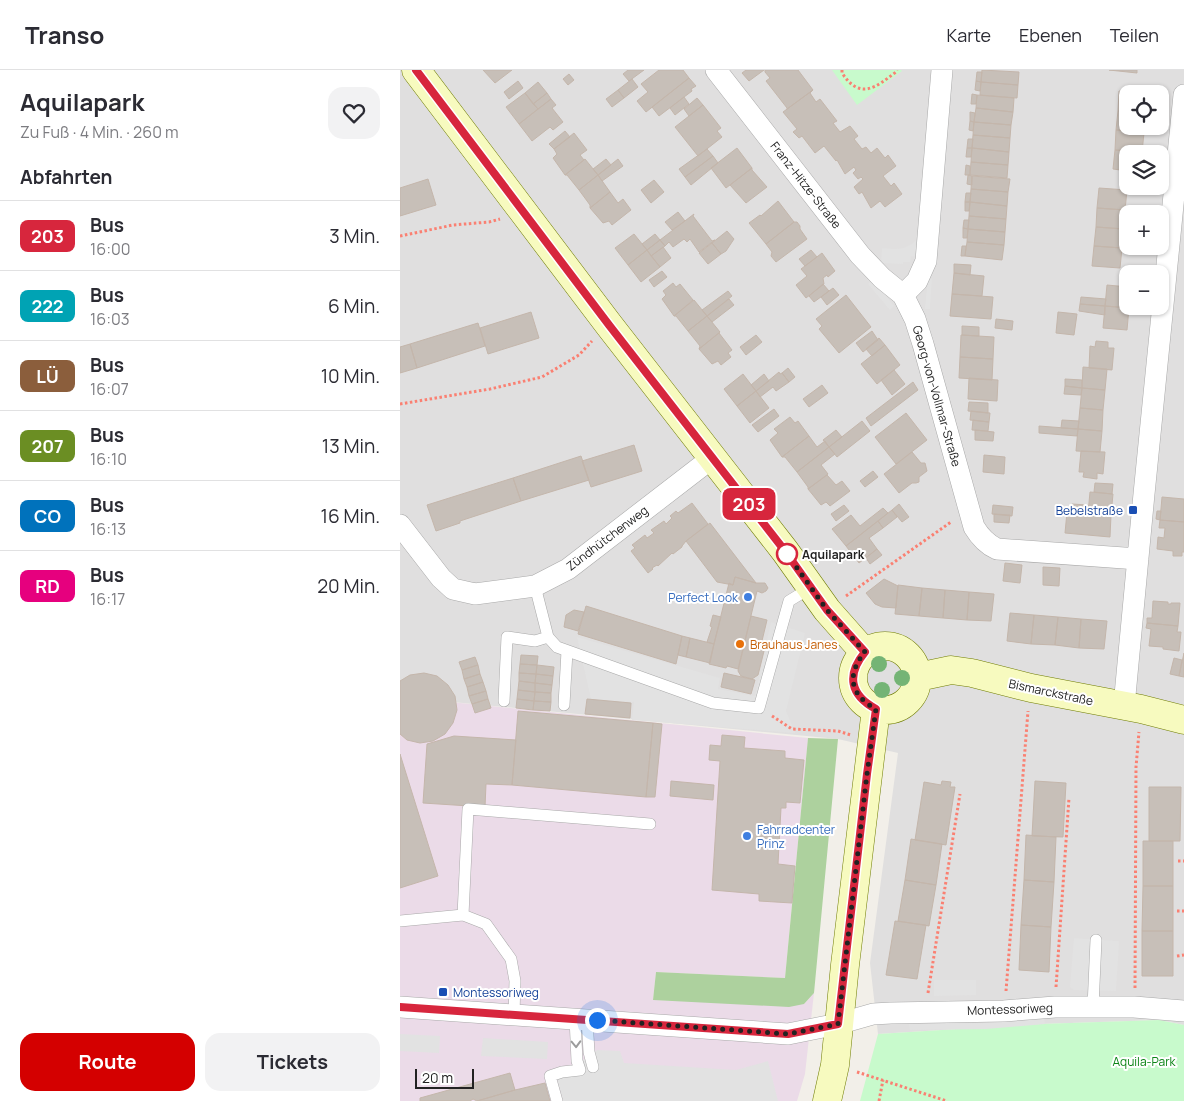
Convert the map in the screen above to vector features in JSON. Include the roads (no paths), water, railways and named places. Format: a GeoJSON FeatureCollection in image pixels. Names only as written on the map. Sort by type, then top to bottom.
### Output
{"type":"FeatureCollection","features":[{"type":"Feature","properties":{"kind":"main road"},"geometry":{"type":"LineString","coordinates":[[416,70],[609,325],[785,551],[820,600],[865,652]]}},
{"type":"Feature","properties":{"kind":"main road"},"geometry":{"type":"LineString","coordinates":[[878,646],[892,646],[905,652],[915,663],[918,677],[915,692],[905,704],[891,710],[876,709],[863,702],[855,690],[852,676],[856,663],[865,652],[878,646]]}},
{"type":"Feature","properties":{"kind":"main road","name":"Bismarckstraße"},"geometry":{"type":"LineString","coordinates":[[918,677],[951,670],[972,673],[1031,688],[1184,720]]}},
{"type":"Feature","properties":{"kind":"main road"},"geometry":{"type":"LineString","coordinates":[[827,1101],[836,1065],[838,1024],[876,709]]}},
{"type":"Feature","properties":{"kind":"street","name":"Franz-Hitze-Straße"},"geometry":{"type":"LineString","coordinates":[[716,70],[860,255],[882,278],[903,295]]}},
{"type":"Feature","properties":{"kind":"street"},"geometry":{"type":"LineString","coordinates":[[903,295],[917,281],[926,261],[942,70]]}},
{"type":"Feature","properties":{"kind":"street"},"geometry":{"type":"LineString","coordinates":[[1124,706],[1181,155],[1184,95]]}},
{"type":"Feature","properties":{"kind":"street","name":"Georg-von-Vollmar-Straße"},"geometry":{"type":"LineString","coordinates":[[903,295],[915,319],[923,344],[968,510],[974,527],[989,546],[1138,559]]}},
{"type":"Feature","properties":{"kind":"street","name":"Zündhütchenweg"},"geometry":{"type":"LineString","coordinates":[[400,525],[441,578],[453,589],[475,594],[535,586],[568,569],[712,458]]}},
{"type":"Feature","properties":{"kind":"street","name":"Montessoriweg"},"geometry":{"type":"LineString","coordinates":[[400,1007],[788,1034],[838,1024],[873,1014],[1004,1011],[1055,1007],[1134,1007],[1184,1011]]}},
{"type":"Feature","properties":{"kind":"lane"},"geometry":{"type":"LineString","coordinates":[[535,586],[548,637],[556,647],[713,702],[759,708],[789,601],[802,593],[820,600]]}},
{"type":"Feature","properties":{"kind":"lane"},"geometry":{"type":"LineString","coordinates":[[504,700],[507,637],[535,641],[548,637]]}},
{"type":"Feature","properties":{"kind":"lane"},"geometry":{"type":"LineString","coordinates":[[564,705],[567,651]]}},
{"type":"Feature","properties":{"kind":"lane"},"geometry":{"type":"LineString","coordinates":[[463,915],[468,809],[650,824]]}},
{"type":"Feature","properties":{"kind":"lane"},"geometry":{"type":"LineString","coordinates":[[400,920],[463,915],[486,924],[511,959],[515,981],[514,1014]]}},
{"type":"Feature","properties":{"kind":"lane"},"geometry":{"type":"LineString","coordinates":[[1093,1007],[1096,940]]}},
{"type":"Feature","properties":{"kind":"lane"},"geometry":{"type":"LineString","coordinates":[[581,1019],[593,1067]]}},
{"type":"Feature","properties":{"kind":"lane"},"geometry":{"type":"LineString","coordinates":[[557,1101],[550,1076],[562,1072],[580,1070],[577,1061],[581,1019]]}},
{"type":"Feature","properties":{"kind":"place","name":"Bebelstraße"},"geometry":{"type":"Point","coordinates":[1133,510]}},
{"type":"Feature","properties":{"kind":"place","name":"Aquilapark"},"geometry":{"type":"Point","coordinates":[787,554]}},
{"type":"Feature","properties":{"kind":"place","name":"Perfect Look"},"geometry":{"type":"Point","coordinates":[748,597]}},
{"type":"Feature","properties":{"kind":"place","name":"Brauhaus Janes"},"geometry":{"type":"Point","coordinates":[740,644]}},
{"type":"Feature","properties":{"kind":"place","name":"Fahrradcenter Prinz"},"geometry":{"type":"Point","coordinates":[747,836]}},
{"type":"Feature","properties":{"kind":"place","name":"Montessoriweg"},"geometry":{"type":"Point","coordinates":[443,992]}},
{"type":"Feature","properties":{"kind":"park label","name":"Aquila-Park"},"geometry":{"type":"Point","coordinates":[1144,1061]}}]}
